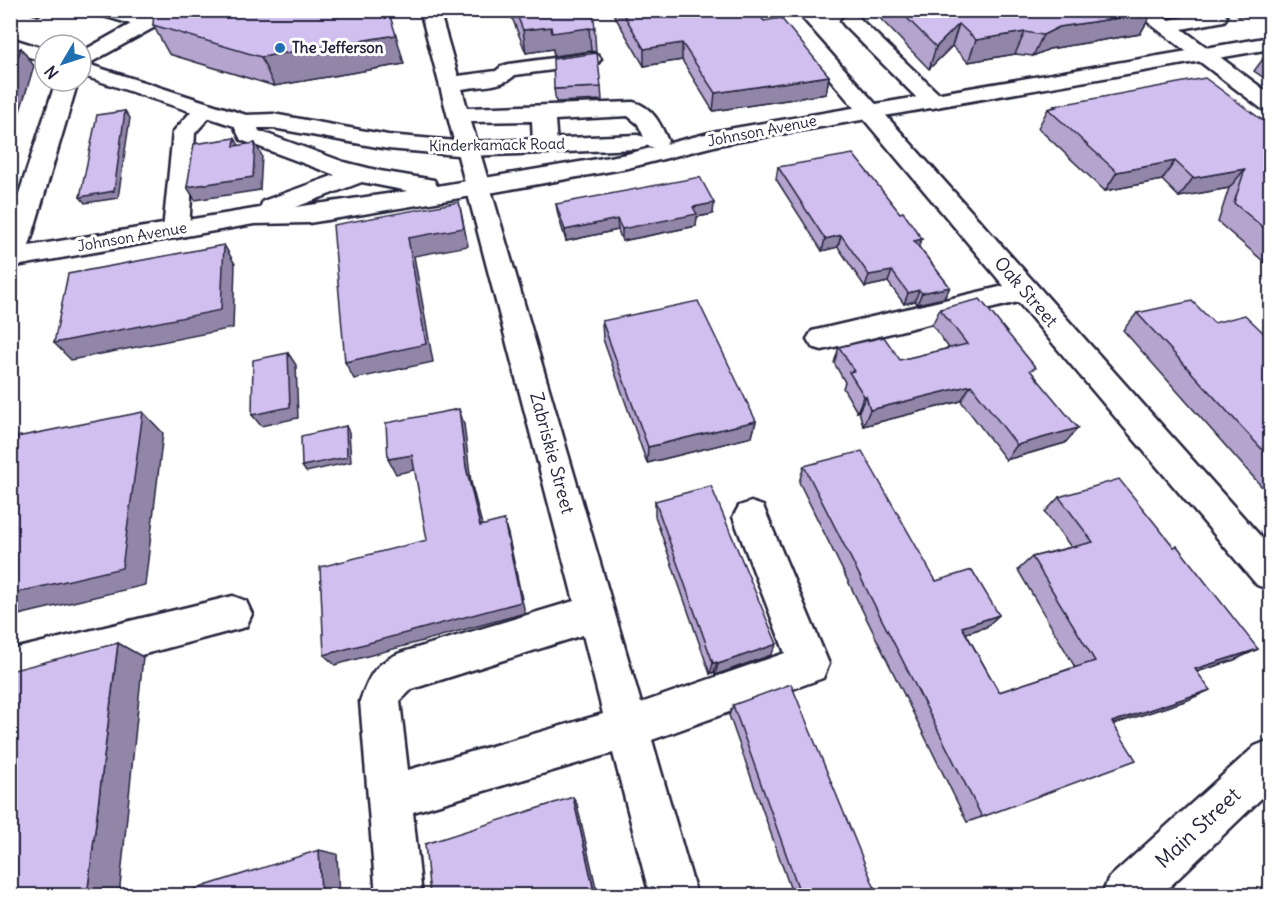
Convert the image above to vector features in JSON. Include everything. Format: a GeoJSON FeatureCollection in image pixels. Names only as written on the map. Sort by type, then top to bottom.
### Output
{"type":"FeatureCollection","features":[{"type":"Feature","properties":{"kind":"main road"},"geometry":{"type":"LineString","coordinates":[[93,45],[97,38],[104,10],[157,22],[93,56]]}},
{"type":"Feature","properties":{"kind":"main road","name":"Zabriskie Street"},"geometry":{"type":"LineString","coordinates":[[429,10],[674,896]]}},
{"type":"Feature","properties":{"kind":"main road","name":"Oak Street"},"geometry":{"type":"LineString","coordinates":[[781,10],[1270,573]]}},
{"type":"Feature","properties":{"kind":"main road"},"geometry":{"type":"LineString","coordinates":[[1141,10],[1205,54],[1270,104]]}},
{"type":"Feature","properties":{"kind":"main road"},"geometry":{"type":"LineString","coordinates":[[1166,26],[1217,17]]}},
{"type":"Feature","properties":{"kind":"main road"},"geometry":{"type":"LineString","coordinates":[[851,21],[933,101]]}},
{"type":"Feature","properties":{"kind":"main road","name":"Johnson Avenue"},"geometry":{"type":"LineString","coordinates":[[11,259],[254,216],[309,215],[478,187],[637,159],[717,138],[1270,43]]}},
{"type":"Feature","properties":{"kind":"main road"},"geometry":{"type":"LineString","coordinates":[[450,84],[503,76],[509,69],[591,59]]}},
{"type":"Feature","properties":{"kind":"main road","name":"Kinderkamack Road"},"geometry":{"type":"LineString","coordinates":[[93,65],[205,110],[244,122],[273,121],[376,141],[468,149],[717,138]]}},
{"type":"Feature","properties":{"kind":"main road"},"geometry":{"type":"LineString","coordinates":[[11,259],[64,93]]}},
{"type":"Feature","properties":{"kind":"main road"},"geometry":{"type":"LineString","coordinates":[[176,230],[184,132],[205,110]]}},
{"type":"Feature","properties":{"kind":"main road"},"geometry":{"type":"LineString","coordinates":[[458,115],[633,110],[648,121],[656,141]]}},
{"type":"Feature","properties":{"kind":"main road"},"geometry":{"type":"LineString","coordinates":[[543,114],[544,145]]}},
{"type":"Feature","properties":{"kind":"main road","name":"Kinderkamack Road"},"geometry":{"type":"LineString","coordinates":[[244,122],[249,135],[298,155],[359,175],[419,185],[478,187]]}},
{"type":"Feature","properties":{"kind":"main road","name":"Johnson Avenue"},"geometry":{"type":"LineString","coordinates":[[254,216],[292,198],[410,159],[468,149]]}},
{"type":"Feature","properties":{"kind":"main road"},"geometry":{"type":"LineString","coordinates":[[822,339],[1025,291]]}},
{"type":"Feature","properties":{"kind":"main road"},"geometry":{"type":"LineString","coordinates":[[390,798],[628,728],[809,664],[751,517]]}},
{"type":"Feature","properties":{"kind":"main road"},"geometry":{"type":"LineString","coordinates":[[399,896],[380,701],[385,688],[400,673],[596,613]]}},
{"type":"Feature","properties":{"kind":"main road"},"geometry":{"type":"LineString","coordinates":[[10,670],[233,615]]}},
{"type":"Feature","properties":{"kind":"main road","name":"Main Street"},"geometry":{"type":"LineString","coordinates":[[1125,896],[1270,762]]}},
{"type":"Feature","properties":{"kind":"building"},"geometry":{"type":"Polygon","coordinates":[[[154,10],[388,10],[396,35],[261,57],[153,25],[154,10]]]}},
{"type":"Feature","properties":{"kind":"building"},"geometry":{"type":"Polygon","coordinates":[[[515,10],[593,10],[595,29],[552,33],[551,27],[523,30],[515,10]]]}},
{"type":"Feature","properties":{"kind":"building"},"geometry":{"type":"Polygon","coordinates":[[[621,10],[755,10],[764,21],[781,18],[829,76],[715,93],[682,43],[644,49],[621,10]]]}},
{"type":"Feature","properties":{"kind":"building"},"geometry":{"type":"Polygon","coordinates":[[[899,10],[1149,10],[1152,13],[1059,27],[1043,35],[1025,32],[976,40],[959,24],[936,47],[899,10]]]}},
{"type":"Feature","properties":{"kind":"building"},"geometry":{"type":"Polygon","coordinates":[[[21,48],[10,80],[10,53],[21,48]]]}},
{"type":"Feature","properties":{"kind":"building"},"geometry":{"type":"Polygon","coordinates":[[[597,53],[601,87],[554,89],[553,59],[597,53]]]}},
{"type":"Feature","properties":{"kind":"building"},"geometry":{"type":"Polygon","coordinates":[[[1205,78],[1270,126],[1270,233],[1234,203],[1245,169],[1193,178],[1175,161],[1117,172],[1048,109],[1205,78]]]}},
{"type":"Feature","properties":{"kind":"building"},"geometry":{"type":"Polygon","coordinates":[[[125,111],[114,191],[80,197],[97,115],[125,111]]]}},
{"type":"Feature","properties":{"kind":"building"},"geometry":{"type":"Polygon","coordinates":[[[235,138],[234,146],[255,143],[253,177],[187,187],[194,144],[235,138]]]}},
{"type":"Feature","properties":{"kind":"building"},"geometry":{"type":"Polygon","coordinates":[[[853,154],[900,213],[903,212],[922,239],[914,241],[950,287],[922,293],[919,290],[908,293],[892,271],[869,275],[841,235],[825,239],[778,167],[853,154]]]}},
{"type":"Feature","properties":{"kind":"building"},"geometry":{"type":"Polygon","coordinates":[[[700,177],[714,203],[693,207],[697,214],[622,229],[617,219],[565,230],[556,204],[700,177]]]}},
{"type":"Feature","properties":{"kind":"building"},"geometry":{"type":"Polygon","coordinates":[[[459,202],[464,228],[408,238],[426,344],[345,362],[333,225],[459,202]]]}},
{"type":"Feature","properties":{"kind":"building"},"geometry":{"type":"Polygon","coordinates":[[[224,245],[221,310],[54,343],[68,274],[224,245]]]}},
{"type":"Feature","properties":{"kind":"building"},"geometry":{"type":"Polygon","coordinates":[[[980,299],[1036,368],[1030,370],[1078,428],[1017,445],[971,385],[870,410],[866,396],[849,372],[854,371],[839,347],[884,337],[900,360],[967,344],[940,309],[980,299]]]}},
{"type":"Feature","properties":{"kind":"building"},"geometry":{"type":"Polygon","coordinates":[[[698,301],[756,421],[648,447],[602,321],[698,301]]]}},
{"type":"Feature","properties":{"kind":"building"},"geometry":{"type":"Polygon","coordinates":[[[1192,301],[1214,323],[1245,315],[1270,339],[1270,458],[1137,313],[1192,301]]]}},
{"type":"Feature","properties":{"kind":"building"},"geometry":{"type":"Polygon","coordinates":[[[288,353],[290,407],[252,415],[253,360],[288,353]]]}},
{"type":"Feature","properties":{"kind":"building"},"geometry":{"type":"Polygon","coordinates":[[[459,409],[466,467],[480,526],[504,520],[521,602],[324,655],[320,567],[427,540],[412,455],[388,459],[386,423],[459,409]]]}},
{"type":"Feature","properties":{"kind":"building"},"geometry":{"type":"Polygon","coordinates":[[[143,412],[122,568],[10,594],[10,462],[17,437],[143,412]]]}},
{"type":"Feature","properties":{"kind":"building"},"geometry":{"type":"Polygon","coordinates":[[[346,426],[347,457],[302,466],[301,436],[346,426]]]}},
{"type":"Feature","properties":{"kind":"building"},"geometry":{"type":"Polygon","coordinates":[[[862,451],[936,581],[972,570],[999,615],[962,627],[999,692],[1095,661],[1032,557],[1093,542],[1059,497],[1119,479],[1174,547],[1177,546],[1258,649],[1195,669],[1210,690],[1112,722],[1136,760],[982,817],[804,466],[862,451]]]}},
{"type":"Feature","properties":{"kind":"building"},"geometry":{"type":"Polygon","coordinates":[[[711,486],[777,644],[718,664],[713,663],[655,501],[711,486]]]}},
{"type":"Feature","properties":{"kind":"building"},"geometry":{"type":"Polygon","coordinates":[[[118,643],[87,896],[10,896],[10,671],[118,643]]]}},
{"type":"Feature","properties":{"kind":"building"},"geometry":{"type":"Polygon","coordinates":[[[791,684],[878,896],[801,896],[733,705],[791,684]]]}},
{"type":"Feature","properties":{"kind":"building"},"geometry":{"type":"Polygon","coordinates":[[[573,797],[595,896],[430,896],[425,844],[573,797]]]}},
{"type":"Feature","properties":{"kind":"building"},"geometry":{"type":"Polygon","coordinates":[[[319,850],[321,896],[173,896],[319,850]]]}},
{"type":"Feature","properties":{"kind":"place","name":"The Jefferson"},"geometry":{"type":"Point","coordinates":[280,48]}}]}
